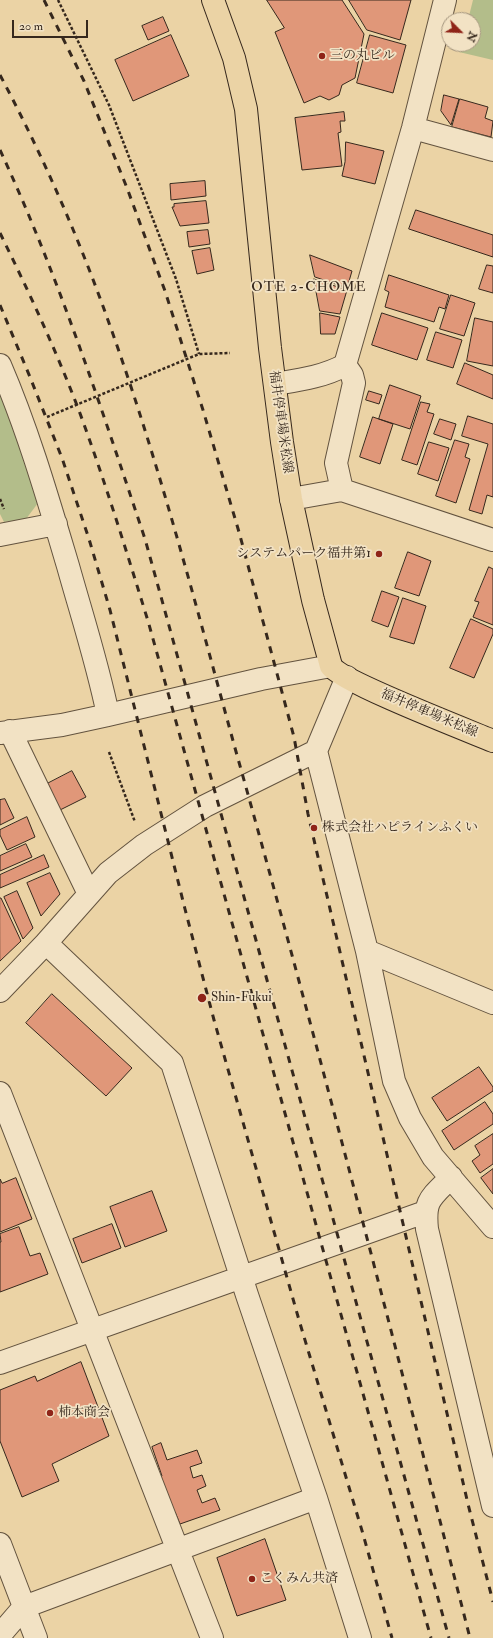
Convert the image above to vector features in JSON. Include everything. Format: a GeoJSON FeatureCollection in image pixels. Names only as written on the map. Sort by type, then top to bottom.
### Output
{"type":"FeatureCollection","features":[{"type":"Feature","properties":{"kind":"main road","name":"福井停車場米松線"},"geometry":{"type":"LineString","coordinates":[[213,0],[234,58],[246,109],[269,340],[291,499],[313,600],[339,672],[376,691],[493,741]]}},
{"type":"Feature","properties":{"kind":"street"},"geometry":{"type":"LineString","coordinates":[[275,384],[315,377],[333,372],[345,365],[413,128],[445,0]]}},
{"type":"Feature","properties":{"kind":"street"},"geometry":{"type":"LineString","coordinates":[[413,128],[493,150]]}},
{"type":"Feature","properties":{"kind":"street"},"geometry":{"type":"LineString","coordinates":[[0,365],[23,426],[56,524],[100,676],[108,715]]}},
{"type":"Feature","properties":{"kind":"street"},"geometry":{"type":"LineString","coordinates":[[342,490],[336,463],[354,383],[352,375],[345,365]]}},
{"type":"Feature","properties":{"kind":"street"},"geometry":{"type":"LineString","coordinates":[[291,499],[342,490],[493,540]]}},
{"type":"Feature","properties":{"kind":"street"},"geometry":{"type":"LineString","coordinates":[[0,535],[56,524]]}},
{"type":"Feature","properties":{"kind":"street"},"geometry":{"type":"LineString","coordinates":[[89,894],[5,732],[62,725],[261,679],[339,672],[316,751],[367,951],[394,1081],[410,1118],[433,1157],[493,1227]]}},
{"type":"Feature","properties":{"kind":"street"},"geometry":{"type":"LineString","coordinates":[[0,991],[46,943],[108,873],[144,845],[205,806],[316,751]]}},
{"type":"Feature","properties":{"kind":"street"},"geometry":{"type":"LineString","coordinates":[[46,943],[172,1063],[241,1277],[316,1498],[360,1638]]}},
{"type":"Feature","properties":{"kind":"street"},"geometry":{"type":"LineString","coordinates":[[367,951],[493,1003]]}},
{"type":"Feature","properties":{"kind":"street"},"geometry":{"type":"LineString","coordinates":[[0,1093],[212,1638]]}},
{"type":"Feature","properties":{"kind":"street"},"geometry":{"type":"LineString","coordinates":[[451,1178],[427,1205],[425,1212],[427,1229],[493,1506]]}},
{"type":"Feature","properties":{"kind":"street"},"geometry":{"type":"LineString","coordinates":[[0,1363],[425,1212]]}},
{"type":"Feature","properties":{"kind":"street"},"geometry":{"type":"LineString","coordinates":[[0,1635],[24,1607],[316,1498]]}},
{"type":"Feature","properties":{"kind":"street"},"geometry":{"type":"LineString","coordinates":[[0,1544],[36,1638]]}},
{"type":"Feature","properties":{"kind":"path"},"geometry":{"type":"LineString","coordinates":[[58,0],[109,105],[176,279],[199,354]]}},
{"type":"Feature","properties":{"kind":"path"},"geometry":{"type":"LineString","coordinates":[[23,426],[199,354],[230,353]]}},
{"type":"Feature","properties":{"kind":"path"},"geometry":{"type":"LineString","coordinates":[[0,498],[5,513]]}},
{"type":"Feature","properties":{"kind":"path"},"geometry":{"type":"LineString","coordinates":[[109,752],[144,845]]}},
{"type":"Feature","properties":{"kind":"green space"},"geometry":{"type":"Polygon","coordinates":[[[473,0],[493,0],[493,60],[459,52],[481,52],[481,12],[470,12],[473,0]]]}},
{"type":"Feature","properties":{"kind":"green space"},"geometry":{"type":"Polygon","coordinates":[[[0,395],[30,473],[38,503],[26,519],[4,522],[0,514],[0,395]]]}},
{"type":"Feature","properties":{"kind":"building","name":"三の丸ビル"},"geometry":{"type":"Polygon","coordinates":[[[267,0],[342,0],[364,34],[355,78],[342,85],[339,95],[329,100],[320,96],[304,103],[275,32],[284,28],[267,0]]]}},
{"type":"Feature","properties":{"kind":"building"},"geometry":{"type":"Polygon","coordinates":[[[349,0],[411,0],[400,40],[367,30],[349,0]]]}},
{"type":"Feature","properties":{"kind":"building"},"geometry":{"type":"Polygon","coordinates":[[[163,17],[169,31],[148,40],[142,26],[163,17]]]}},
{"type":"Feature","properties":{"kind":"building"},"geometry":{"type":"Polygon","coordinates":[[[171,35],[189,76],[133,101],[115,60],[171,35]]]}},
{"type":"Feature","properties":{"kind":"building"},"geometry":{"type":"Polygon","coordinates":[[[370,35],[406,45],[393,93],[357,83],[370,35]]]}},
{"type":"Feature","properties":{"kind":"building"},"geometry":{"type":"Polygon","coordinates":[[[444,95],[459,99],[451,125],[441,111],[444,95]]]}},
{"type":"Feature","properties":{"kind":"building"},"geometry":{"type":"Polygon","coordinates":[[[460,99],[488,107],[485,118],[493,121],[491,137],[452,127],[460,99]]]}},
{"type":"Feature","properties":{"kind":"building"},"geometry":{"type":"Polygon","coordinates":[[[344,112],[345,121],[340,121],[341,132],[338,133],[342,166],[302,170],[295,118],[344,112]]]}},
{"type":"Feature","properties":{"kind":"building"},"geometry":{"type":"Polygon","coordinates":[[[346,142],[384,151],[375,184],[342,176],[345,162],[346,142]]]}},
{"type":"Feature","properties":{"kind":"building"},"geometry":{"type":"Polygon","coordinates":[[[205,181],[206,196],[171,200],[170,184],[205,181]]]}},
{"type":"Feature","properties":{"kind":"building"},"geometry":{"type":"Polygon","coordinates":[[[206,201],[209,223],[180,226],[172,207],[174,207],[174,204],[206,201]]]}},
{"type":"Feature","properties":{"kind":"building"},"geometry":{"type":"Polygon","coordinates":[[[416,210],[493,235],[493,257],[409,229],[416,210]]]}},
{"type":"Feature","properties":{"kind":"building"},"geometry":{"type":"Polygon","coordinates":[[[208,230],[210,244],[189,247],[187,232],[208,230]]]}},
{"type":"Feature","properties":{"kind":"building"},"geometry":{"type":"Polygon","coordinates":[[[210,248],[214,270],[197,274],[192,251],[210,248]]]}},
{"type":"Feature","properties":{"kind":"building"},"geometry":{"type":"Polygon","coordinates":[[[310,255],[352,271],[347,288],[315,277],[310,255]]]}},
{"type":"Feature","properties":{"kind":"building"},"geometry":{"type":"Polygon","coordinates":[[[487,265],[493,266],[493,293],[479,289],[487,265]]]}},
{"type":"Feature","properties":{"kind":"building"},"geometry":{"type":"Polygon","coordinates":[[[389,275],[449,295],[445,309],[439,307],[434,322],[385,307],[389,292],[385,290],[389,275]]]}},
{"type":"Feature","properties":{"kind":"building"},"geometry":{"type":"Polygon","coordinates":[[[314,279],[347,290],[340,314],[320,311],[314,279]]]}},
{"type":"Feature","properties":{"kind":"building"},"geometry":{"type":"Polygon","coordinates":[[[451,295],[475,303],[464,336],[440,329],[451,295]]]}},
{"type":"Feature","properties":{"kind":"building"},"geometry":{"type":"Polygon","coordinates":[[[320,313],[340,317],[335,334],[321,334],[320,313]]]}},
{"type":"Feature","properties":{"kind":"building"},"geometry":{"type":"Polygon","coordinates":[[[382,313],[428,328],[417,360],[372,345],[382,313]]]}},
{"type":"Feature","properties":{"kind":"building"},"geometry":{"type":"Polygon","coordinates":[[[475,318],[493,322],[493,366],[467,361],[475,318]]]}},
{"type":"Feature","properties":{"kind":"building"},"geometry":{"type":"Polygon","coordinates":[[[436,332],[462,340],[453,368],[427,360],[436,332]]]}},
{"type":"Feature","properties":{"kind":"building"},"geometry":{"type":"Polygon","coordinates":[[[465,363],[493,375],[493,399],[457,384],[465,363]]]}},
{"type":"Feature","properties":{"kind":"building"},"geometry":{"type":"Polygon","coordinates":[[[390,385],[421,396],[410,429],[379,419],[390,385]]]}},
{"type":"Feature","properties":{"kind":"building"},"geometry":{"type":"Polygon","coordinates":[[[369,391],[382,395],[379,404],[366,400],[369,391]]]}},
{"type":"Feature","properties":{"kind":"building"},"geometry":{"type":"Polygon","coordinates":[[[421,402],[430,404],[427,412],[434,414],[417,465],[402,460],[421,402]]]}},
{"type":"Feature","properties":{"kind":"building"},"geometry":{"type":"Polygon","coordinates":[[[468,416],[493,424],[493,497],[487,495],[482,514],[469,510],[488,444],[462,436],[468,416]]]}},
{"type":"Feature","properties":{"kind":"building"},"geometry":{"type":"Polygon","coordinates":[[[373,417],[393,424],[380,464],[360,457],[373,417]]]}},
{"type":"Feature","properties":{"kind":"building"},"geometry":{"type":"Polygon","coordinates":[[[440,419],[456,424],[451,440],[434,434],[440,419]]]}},
{"type":"Feature","properties":{"kind":"building"},"geometry":{"type":"Polygon","coordinates":[[[455,440],[469,444],[465,457],[470,459],[456,503],[436,496],[455,440]]]}},
{"type":"Feature","properties":{"kind":"building"},"geometry":{"type":"Polygon","coordinates":[[[429,442],[449,448],[438,481],[418,474],[429,442]]]}},
{"type":"Feature","properties":{"kind":"building"},"geometry":{"type":"Polygon","coordinates":[[[408,552],[431,561],[419,596],[395,588],[408,552]]]}},
{"type":"Feature","properties":{"kind":"building"},"geometry":{"type":"Polygon","coordinates":[[[489,567],[493,569],[493,625],[473,617],[479,602],[475,601],[489,567]]]}},
{"type":"Feature","properties":{"kind":"building"},"geometry":{"type":"Polygon","coordinates":[[[382,591],[399,597],[388,627],[372,621],[382,591]]]}},
{"type":"Feature","properties":{"kind":"building"},"geometry":{"type":"Polygon","coordinates":[[[403,598],[426,606],[414,644],[390,637],[403,598]]]}},
{"type":"Feature","properties":{"kind":"building"},"geometry":{"type":"Polygon","coordinates":[[[471,619],[493,629],[493,634],[474,678],[450,668],[471,619]]]}},
{"type":"Feature","properties":{"kind":"building"},"geometry":{"type":"Polygon","coordinates":[[[72,771],[86,797],[58,811],[45,785],[72,771]]]}},
{"type":"Feature","properties":{"kind":"building"},"geometry":{"type":"Polygon","coordinates":[[[5,799],[14,818],[0,825],[0,800],[5,799]]]}},
{"type":"Feature","properties":{"kind":"building"},"geometry":{"type":"Polygon","coordinates":[[[27,817],[35,837],[7,850],[0,835],[0,830],[27,817]]]}},
{"type":"Feature","properties":{"kind":"building"},"geometry":{"type":"Polygon","coordinates":[[[26,844],[32,857],[0,871],[0,856],[26,844]]]}},
{"type":"Feature","properties":{"kind":"building"},"geometry":{"type":"Polygon","coordinates":[[[44,855],[49,867],[0,888],[0,875],[44,855]]]}},
{"type":"Feature","properties":{"kind":"building"},"geometry":{"type":"Polygon","coordinates":[[[50,873],[60,894],[41,916],[27,883],[50,873]]]}},
{"type":"Feature","properties":{"kind":"building"},"geometry":{"type":"Polygon","coordinates":[[[17,891],[33,928],[23,939],[4,897],[17,891]]]}},
{"type":"Feature","properties":{"kind":"building"},"geometry":{"type":"Polygon","coordinates":[[[0,898],[21,941],[0,961],[0,898]]]}},
{"type":"Feature","properties":{"kind":"building"},"geometry":{"type":"Polygon","coordinates":[[[52,994],[132,1068],[106,1096],[26,1023],[52,994]]]}},
{"type":"Feature","properties":{"kind":"building"},"geometry":{"type":"Polygon","coordinates":[[[479,1067],[493,1087],[493,1091],[447,1121],[432,1098],[479,1067]]]}},
{"type":"Feature","properties":{"kind":"building"},"geometry":{"type":"Polygon","coordinates":[[[485,1102],[493,1114],[493,1124],[454,1150],[442,1131],[485,1102]]]}},
{"type":"Feature","properties":{"kind":"building"},"geometry":{"type":"Polygon","coordinates":[[[493,1134],[493,1164],[480,1173],[472,1161],[480,1155],[475,1146],[493,1134]]]}},
{"type":"Feature","properties":{"kind":"building"},"geometry":{"type":"Polygon","coordinates":[[[493,1169],[493,1194],[481,1178],[493,1169]]]}},
{"type":"Feature","properties":{"kind":"building"},"geometry":{"type":"Polygon","coordinates":[[[16,1178],[32,1219],[0,1232],[0,1179],[2,1183],[16,1178]]]}},
{"type":"Feature","properties":{"kind":"building"},"geometry":{"type":"Polygon","coordinates":[[[152,1191],[167,1231],[125,1247],[110,1207],[152,1191]]]}},
{"type":"Feature","properties":{"kind":"building"},"geometry":{"type":"Polygon","coordinates":[[[112,1224],[121,1248],[82,1263],[73,1239],[112,1224]]]}},
{"type":"Feature","properties":{"kind":"building"},"geometry":{"type":"Polygon","coordinates":[[[19,1227],[30,1256],[40,1253],[48,1274],[0,1292],[0,1234],[19,1227]]]}},
{"type":"Feature","properties":{"kind":"building","name":"柿本商会"},"geometry":{"type":"Polygon","coordinates":[[[81,1362],[109,1436],[52,1464],[59,1481],[22,1497],[0,1441],[0,1390],[35,1376],[37,1381],[81,1362]]]}},
{"type":"Feature","properties":{"kind":"building"},"geometry":{"type":"Polygon","coordinates":[[[161,1443],[167,1460],[197,1450],[202,1463],[190,1467],[193,1478],[202,1475],[206,1486],[197,1490],[202,1503],[215,1498],[220,1510],[180,1524],[175,1512],[171,1514],[158,1478],[162,1476],[152,1447],[161,1443]]]}},
{"type":"Feature","properties":{"kind":"building","name":"こくみん共済"},"geometry":{"type":"Polygon","coordinates":[[[265,1539],[286,1600],[237,1616],[217,1558],[265,1539]]]}},
{"type":"Feature","properties":{"kind":"railway"},"geometry":{"type":"LineString","coordinates":[[44,0],[84,81],[127,188],[165,291],[203,410],[239,532],[294,737],[308,814],[468,1504],[493,1602]]}},
{"type":"Feature","properties":{"kind":"railway"},"geometry":{"type":"LineString","coordinates":[[0,75],[31,135],[85,260],[127,375],[161,481],[326,1081],[470,1638]]}},
{"type":"Feature","properties":{"kind":"railway"},"geometry":{"type":"LineString","coordinates":[[0,150],[60,293],[145,539],[449,1638]]}},
{"type":"Feature","properties":{"kind":"railway"},"geometry":{"type":"LineString","coordinates":[[0,233],[41,319],[88,434],[148,621],[431,1638]]}},
{"type":"Feature","properties":{"kind":"railway"},"geometry":{"type":"LineString","coordinates":[[0,305],[62,458],[89,539],[110,610],[214,1020],[299,1320],[363,1534],[392,1638]]}},
{"type":"Feature","properties":{"kind":"place","name":"三の丸ビル"},"geometry":{"type":"Point","coordinates":[322,56]}},
{"type":"Feature","properties":{"kind":"place","name":"システムパーク福井第1"},"geometry":{"type":"Point","coordinates":[379,554]}},
{"type":"Feature","properties":{"kind":"place","name":"株式会社ハピラインふくい"},"geometry":{"type":"Point","coordinates":[314,828]}},
{"type":"Feature","properties":{"kind":"place","name":"Shin-Fukui"},"geometry":{"type":"Point","coordinates":[202,998]}},
{"type":"Feature","properties":{"kind":"place","name":"柿本商会"},"geometry":{"type":"Point","coordinates":[50,1413]}},
{"type":"Feature","properties":{"kind":"place","name":"こくみん共済"},"geometry":{"type":"Point","coordinates":[252,1579]}},
{"type":"Feature","properties":{"kind":"district","name":"OTE 2-CHOME"},"geometry":{"type":"Point","coordinates":[309,288]}}]}
